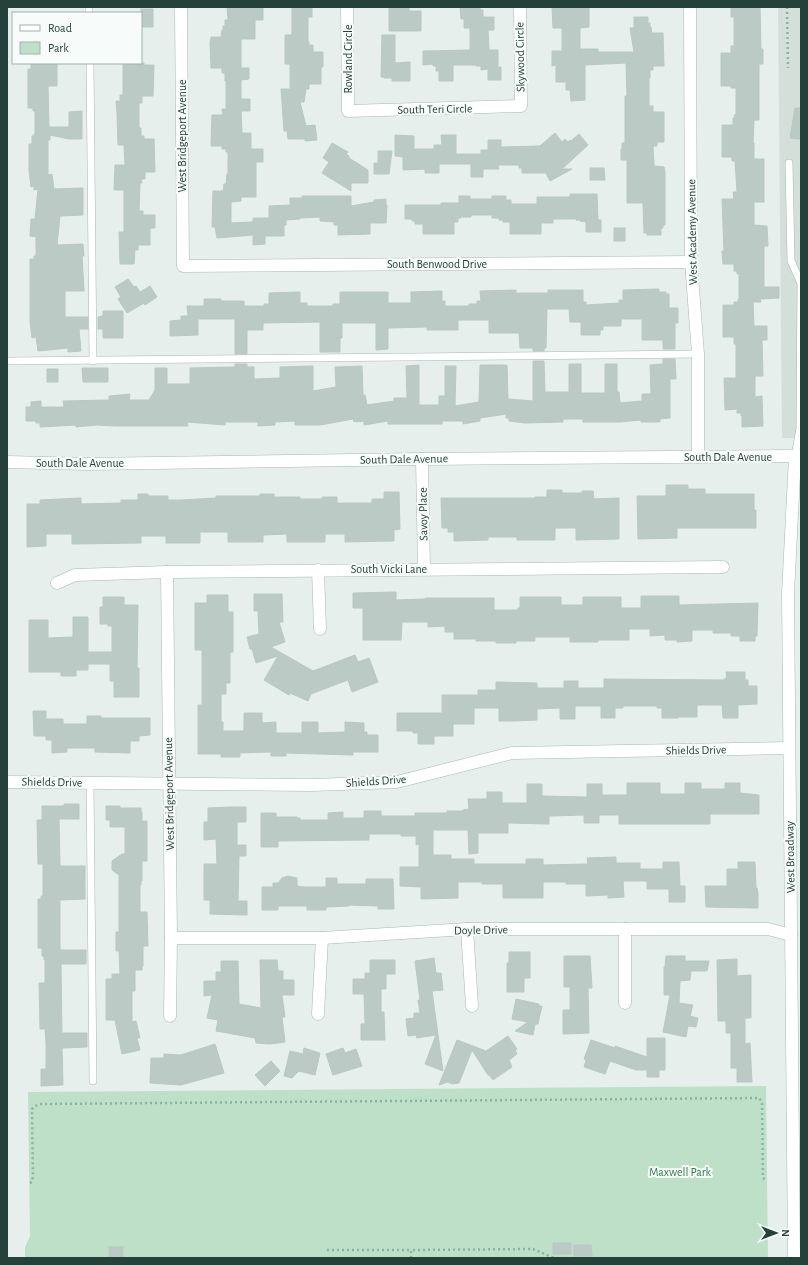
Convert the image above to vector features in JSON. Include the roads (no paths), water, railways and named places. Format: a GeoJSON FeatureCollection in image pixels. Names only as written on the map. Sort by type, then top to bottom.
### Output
{"type":"FeatureCollection","features":[{"type":"Feature","properties":{"kind":"street","name":"West Bridgeport Avenue"},"geometry":{"type":"LineString","coordinates":[[181,7],[183,266]]}},
{"type":"Feature","properties":{"kind":"street","name":"Rowland Circle"},"geometry":{"type":"LineString","coordinates":[[348,7],[348,111]]}},
{"type":"Feature","properties":{"kind":"street","name":"Skywood Circle"},"geometry":{"type":"LineString","coordinates":[[520,7],[521,106]]}},
{"type":"Feature","properties":{"kind":"street","name":"West Academy Avenue"},"geometry":{"type":"LineString","coordinates":[[690,7],[691,262],[698,354],[698,457]]}},
{"type":"Feature","properties":{"kind":"street","name":"South Teri Circle"},"geometry":{"type":"LineString","coordinates":[[348,111],[521,106]]}},
{"type":"Feature","properties":{"kind":"street","name":"South Benwood Drive"},"geometry":{"type":"LineString","coordinates":[[183,266],[691,262]]}},
{"type":"Feature","properties":{"kind":"street","name":"South Dale Avenue"},"geometry":{"type":"LineString","coordinates":[[7,462],[87,464],[422,459],[798,456]]}},
{"type":"Feature","properties":{"kind":"street","name":"West Broadway"},"geometry":{"type":"LineString","coordinates":[[794,1258],[796,1008],[791,935],[788,593],[798,456]]}},
{"type":"Feature","properties":{"kind":"street","name":"Savoy Place"},"geometry":{"type":"LineString","coordinates":[[422,459],[424,569]]}},
{"type":"Feature","properties":{"kind":"street","name":"South Vicki Lane"},"geometry":{"type":"LineString","coordinates":[[57,584],[75,575],[167,572],[723,567]]}},
{"type":"Feature","properties":{"kind":"street"},"geometry":{"type":"LineString","coordinates":[[318,570],[320,629]]}},
{"type":"Feature","properties":{"kind":"street","name":"West Bridgeport Avenue"},"geometry":{"type":"LineString","coordinates":[[167,572],[168,784],[171,938],[170,1016]]}},
{"type":"Feature","properties":{"kind":"street","name":"Shields Drive"},"geometry":{"type":"LineString","coordinates":[[7,782],[312,785],[397,782],[512,753],[789,748]]}},
{"type":"Feature","properties":{"kind":"street"},"geometry":{"type":"LineString","coordinates":[[467,929],[472,1006]]}},
{"type":"Feature","properties":{"kind":"street","name":"Doyle Drive"},"geometry":{"type":"LineString","coordinates":[[171,938],[322,938],[467,929],[768,929],[791,935]]}},
{"type":"Feature","properties":{"kind":"street"},"geometry":{"type":"LineString","coordinates":[[625,929],[625,1003]]}},
{"type":"Feature","properties":{"kind":"street"},"geometry":{"type":"LineString","coordinates":[[318,1014],[322,938]]}},
{"type":"Feature","properties":{"kind":"lane"},"geometry":{"type":"LineString","coordinates":[[90,64],[93,361]]}},
{"type":"Feature","properties":{"kind":"lane"},"geometry":{"type":"LineString","coordinates":[[789,163],[791,261],[801,281],[801,410],[798,456]]}},
{"type":"Feature","properties":{"kind":"lane"},"geometry":{"type":"LineString","coordinates":[[7,361],[698,354]]}},
{"type":"Feature","properties":{"kind":"lane"},"geometry":{"type":"LineString","coordinates":[[90,783],[93,1081]]}},
{"type":"Feature","properties":{"kind":"park label","name":"Maxwell Park"},"geometry":{"type":"Point","coordinates":[680,1172]}}]}
